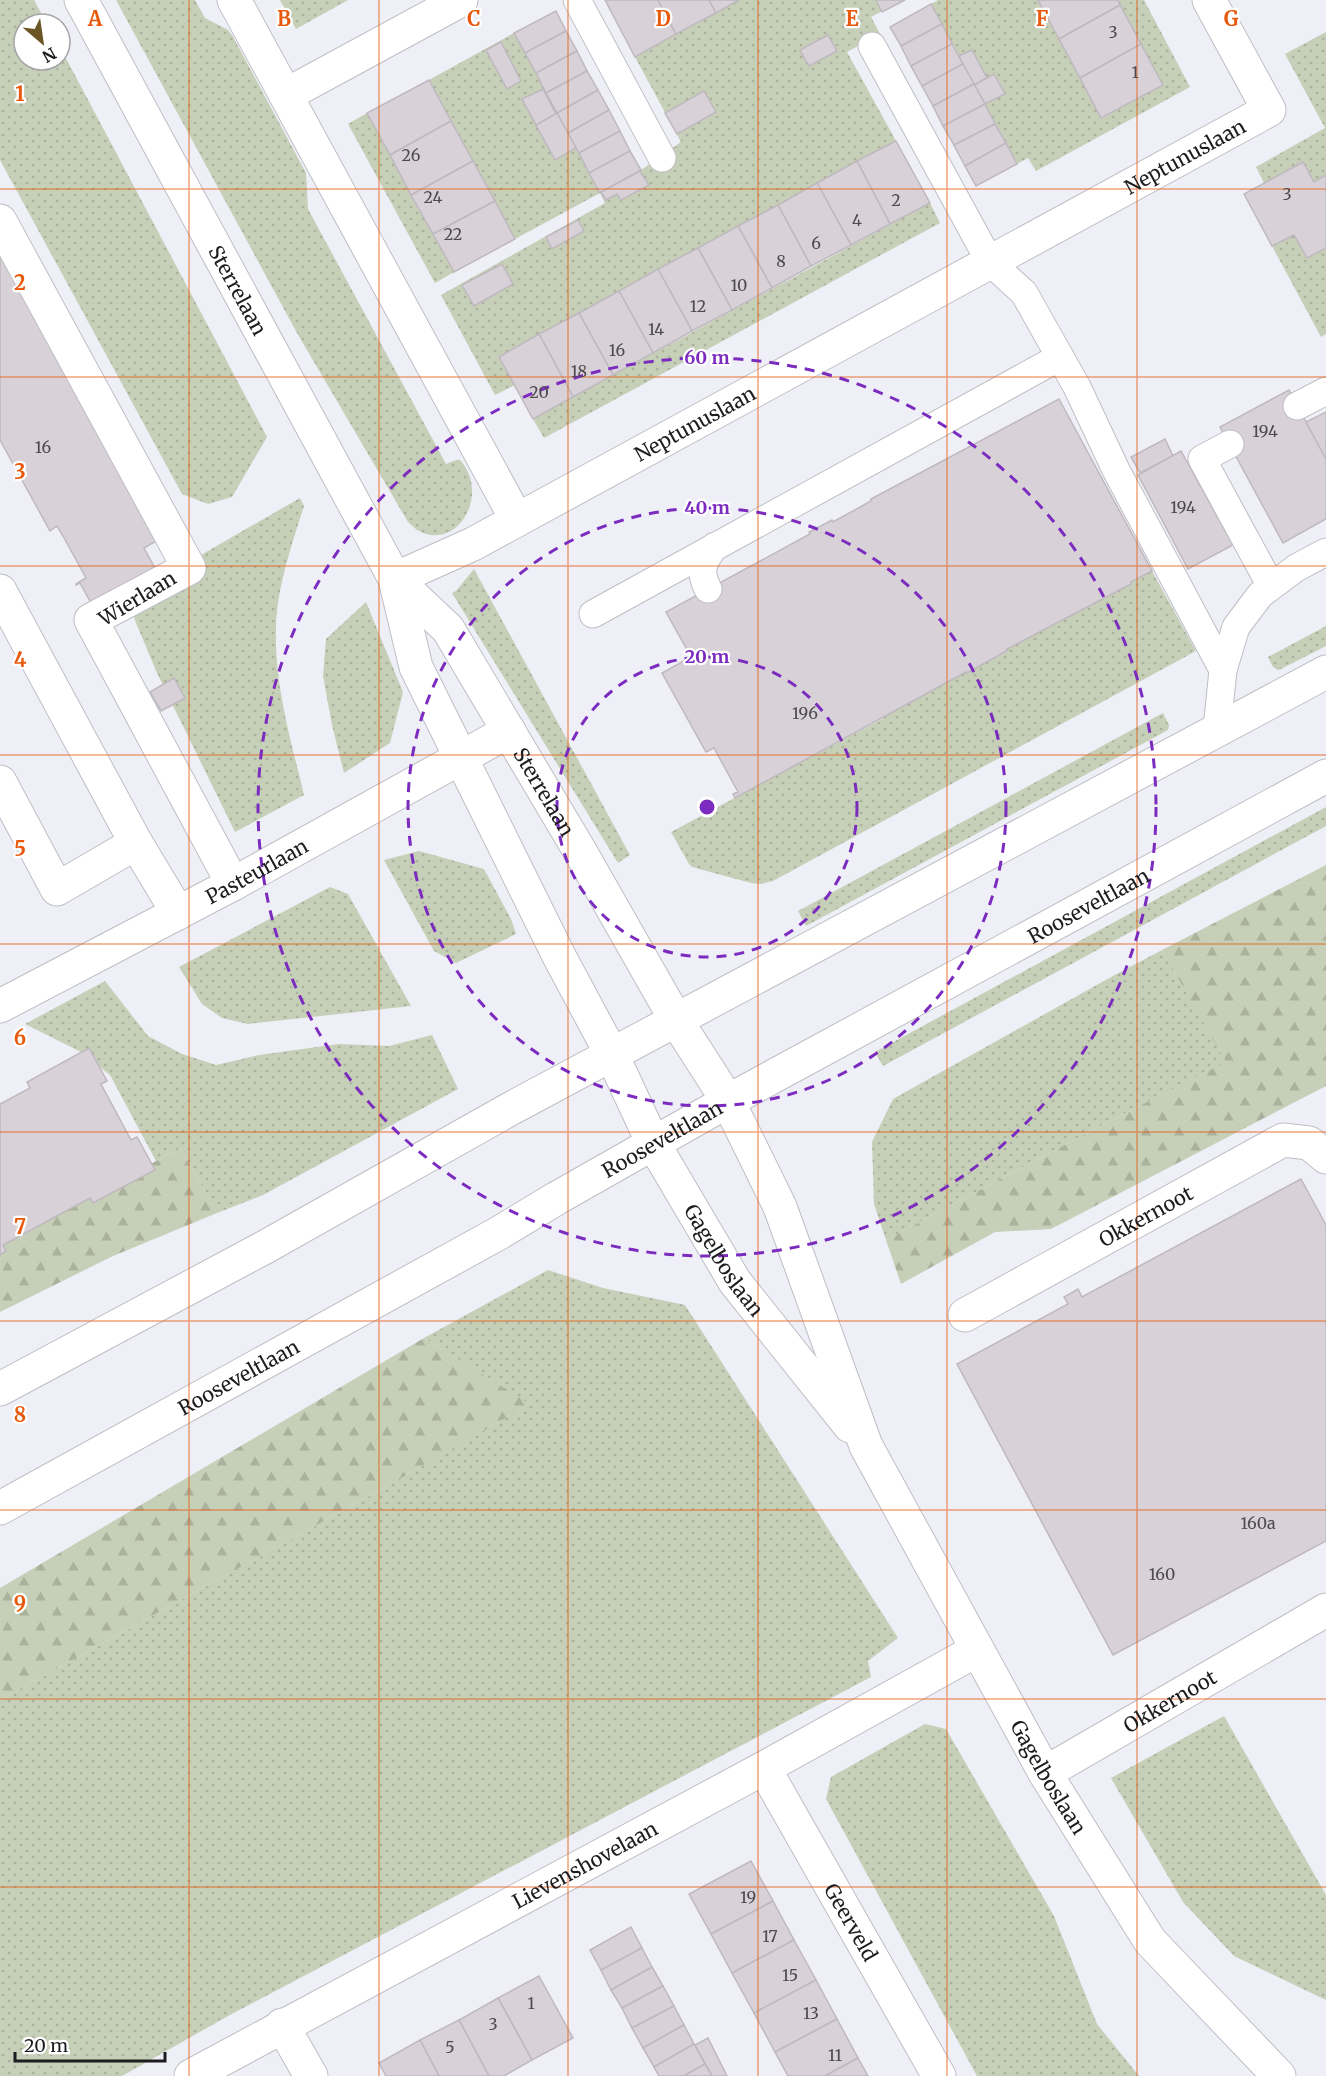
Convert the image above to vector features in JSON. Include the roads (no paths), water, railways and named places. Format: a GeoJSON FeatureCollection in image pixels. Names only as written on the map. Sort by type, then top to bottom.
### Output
{"type":"FeatureCollection","features":[{"type":"Feature","properties":{"kind":"street","name":"Sterrelaan"},"geometry":{"type":"LineString","coordinates":[[81,0],[395,579],[416,667],[559,956],[612,1055]]}},
{"type":"Feature","properties":{"kind":"street"},"geometry":{"type":"LineString","coordinates":[[234,0],[517,520]]}},
{"type":"Feature","properties":{"kind":"street"},"geometry":{"type":"LineString","coordinates":[[286,95],[461,0]]}},
{"type":"Feature","properties":{"kind":"street","name":"Neptunuslaan"},"geometry":{"type":"LineString","coordinates":[[395,579],[517,520],[1269,110],[1209,0]]}},
{"type":"Feature","properties":{"kind":"street","name":"Wierlaan"},"geometry":{"type":"LineString","coordinates":[[0,221],[189,568],[91,620],[233,884]]}},
{"type":"Feature","properties":{"kind":"street","name":"Sterrelaan"},"geometry":{"type":"LineString","coordinates":[[395,579],[448,629],[676,1020]]}},
{"type":"Feature","properties":{"kind":"street"},"geometry":{"type":"LineString","coordinates":[[0,591],[136,843],[178,913]]}},
{"type":"Feature","properties":{"kind":"street"},"geometry":{"type":"LineString","coordinates":[[0,1389],[267,1246],[510,1109],[1326,672]]}},
{"type":"Feature","properties":{"kind":"street","name":"Pasteurlaan"},"geometry":{"type":"LineString","coordinates":[[0,1006],[233,884],[509,731]]}},
{"type":"Feature","properties":{"kind":"street","name":"Rooseveltlaan"},"geometry":{"type":"LineString","coordinates":[[0,1508],[499,1233],[728,1101],[1326,776]]}},
{"type":"Feature","properties":{"kind":"street"},"geometry":{"type":"LineString","coordinates":[[0,782],[57,889],[136,843]]}},
{"type":"Feature","properties":{"kind":"street","name":"Gagelboslaan"},"geometry":{"type":"LineString","coordinates":[[676,1020],[728,1101],[780,1207],[866,1446],[1045,1773],[1150,1941],[1279,2076]]}},
{"type":"Feature","properties":{"kind":"street","name":"Gagelboslaan"},"geometry":{"type":"LineString","coordinates":[[612,1055],[653,1143],[735,1282],[866,1446]]}},
{"type":"Feature","properties":{"kind":"street","name":"Okkernoot"},"geometry":{"type":"LineString","coordinates":[[965,1315],[1283,1140],[1309,1143],[1326,1157]]}},
{"type":"Feature","properties":{"kind":"street","name":"Okkernoot"},"geometry":{"type":"LineString","coordinates":[[1045,1773],[1326,1610]]}},
{"type":"Feature","properties":{"kind":"street","name":"Lievenshovelaan"},"geometry":{"type":"LineString","coordinates":[[191,2076],[282,2025],[764,1768],[977,1650]]}},
{"type":"Feature","properties":{"kind":"street","name":"Geerveld"},"geometry":{"type":"LineString","coordinates":[[764,1768],[939,2076]]}},
{"type":"Feature","properties":{"kind":"street"},"geometry":{"type":"LineString","coordinates":[[282,2025],[311,2076]]}},
{"type":"Feature","properties":{"kind":"lane"},"geometry":{"type":"LineString","coordinates":[[578,0],[662,158]]}},
{"type":"Feature","properties":{"kind":"lane"},"geometry":{"type":"LineString","coordinates":[[872,46],[990,262],[1024,293],[1077,387],[1116,470],[1223,670]]}},
{"type":"Feature","properties":{"kind":"lane"},"geometry":{"type":"LineString","coordinates":[[593,614],[1060,357]]}},
{"type":"Feature","properties":{"kind":"lane"},"geometry":{"type":"LineString","coordinates":[[1298,406],[1326,391]]}},
{"type":"Feature","properties":{"kind":"lane"},"geometry":{"type":"LineString","coordinates":[[1230,444],[1202,459],[1271,586]]}},
{"type":"Feature","properties":{"kind":"lane"},"geometry":{"type":"LineString","coordinates":[[708,589],[702,572],[705,560],[715,546]]}},
{"type":"Feature","properties":{"kind":"lane"},"geometry":{"type":"LineString","coordinates":[[1217,729],[1223,670],[1236,627],[1260,595],[1296,568],[1326,552]]}}]}
